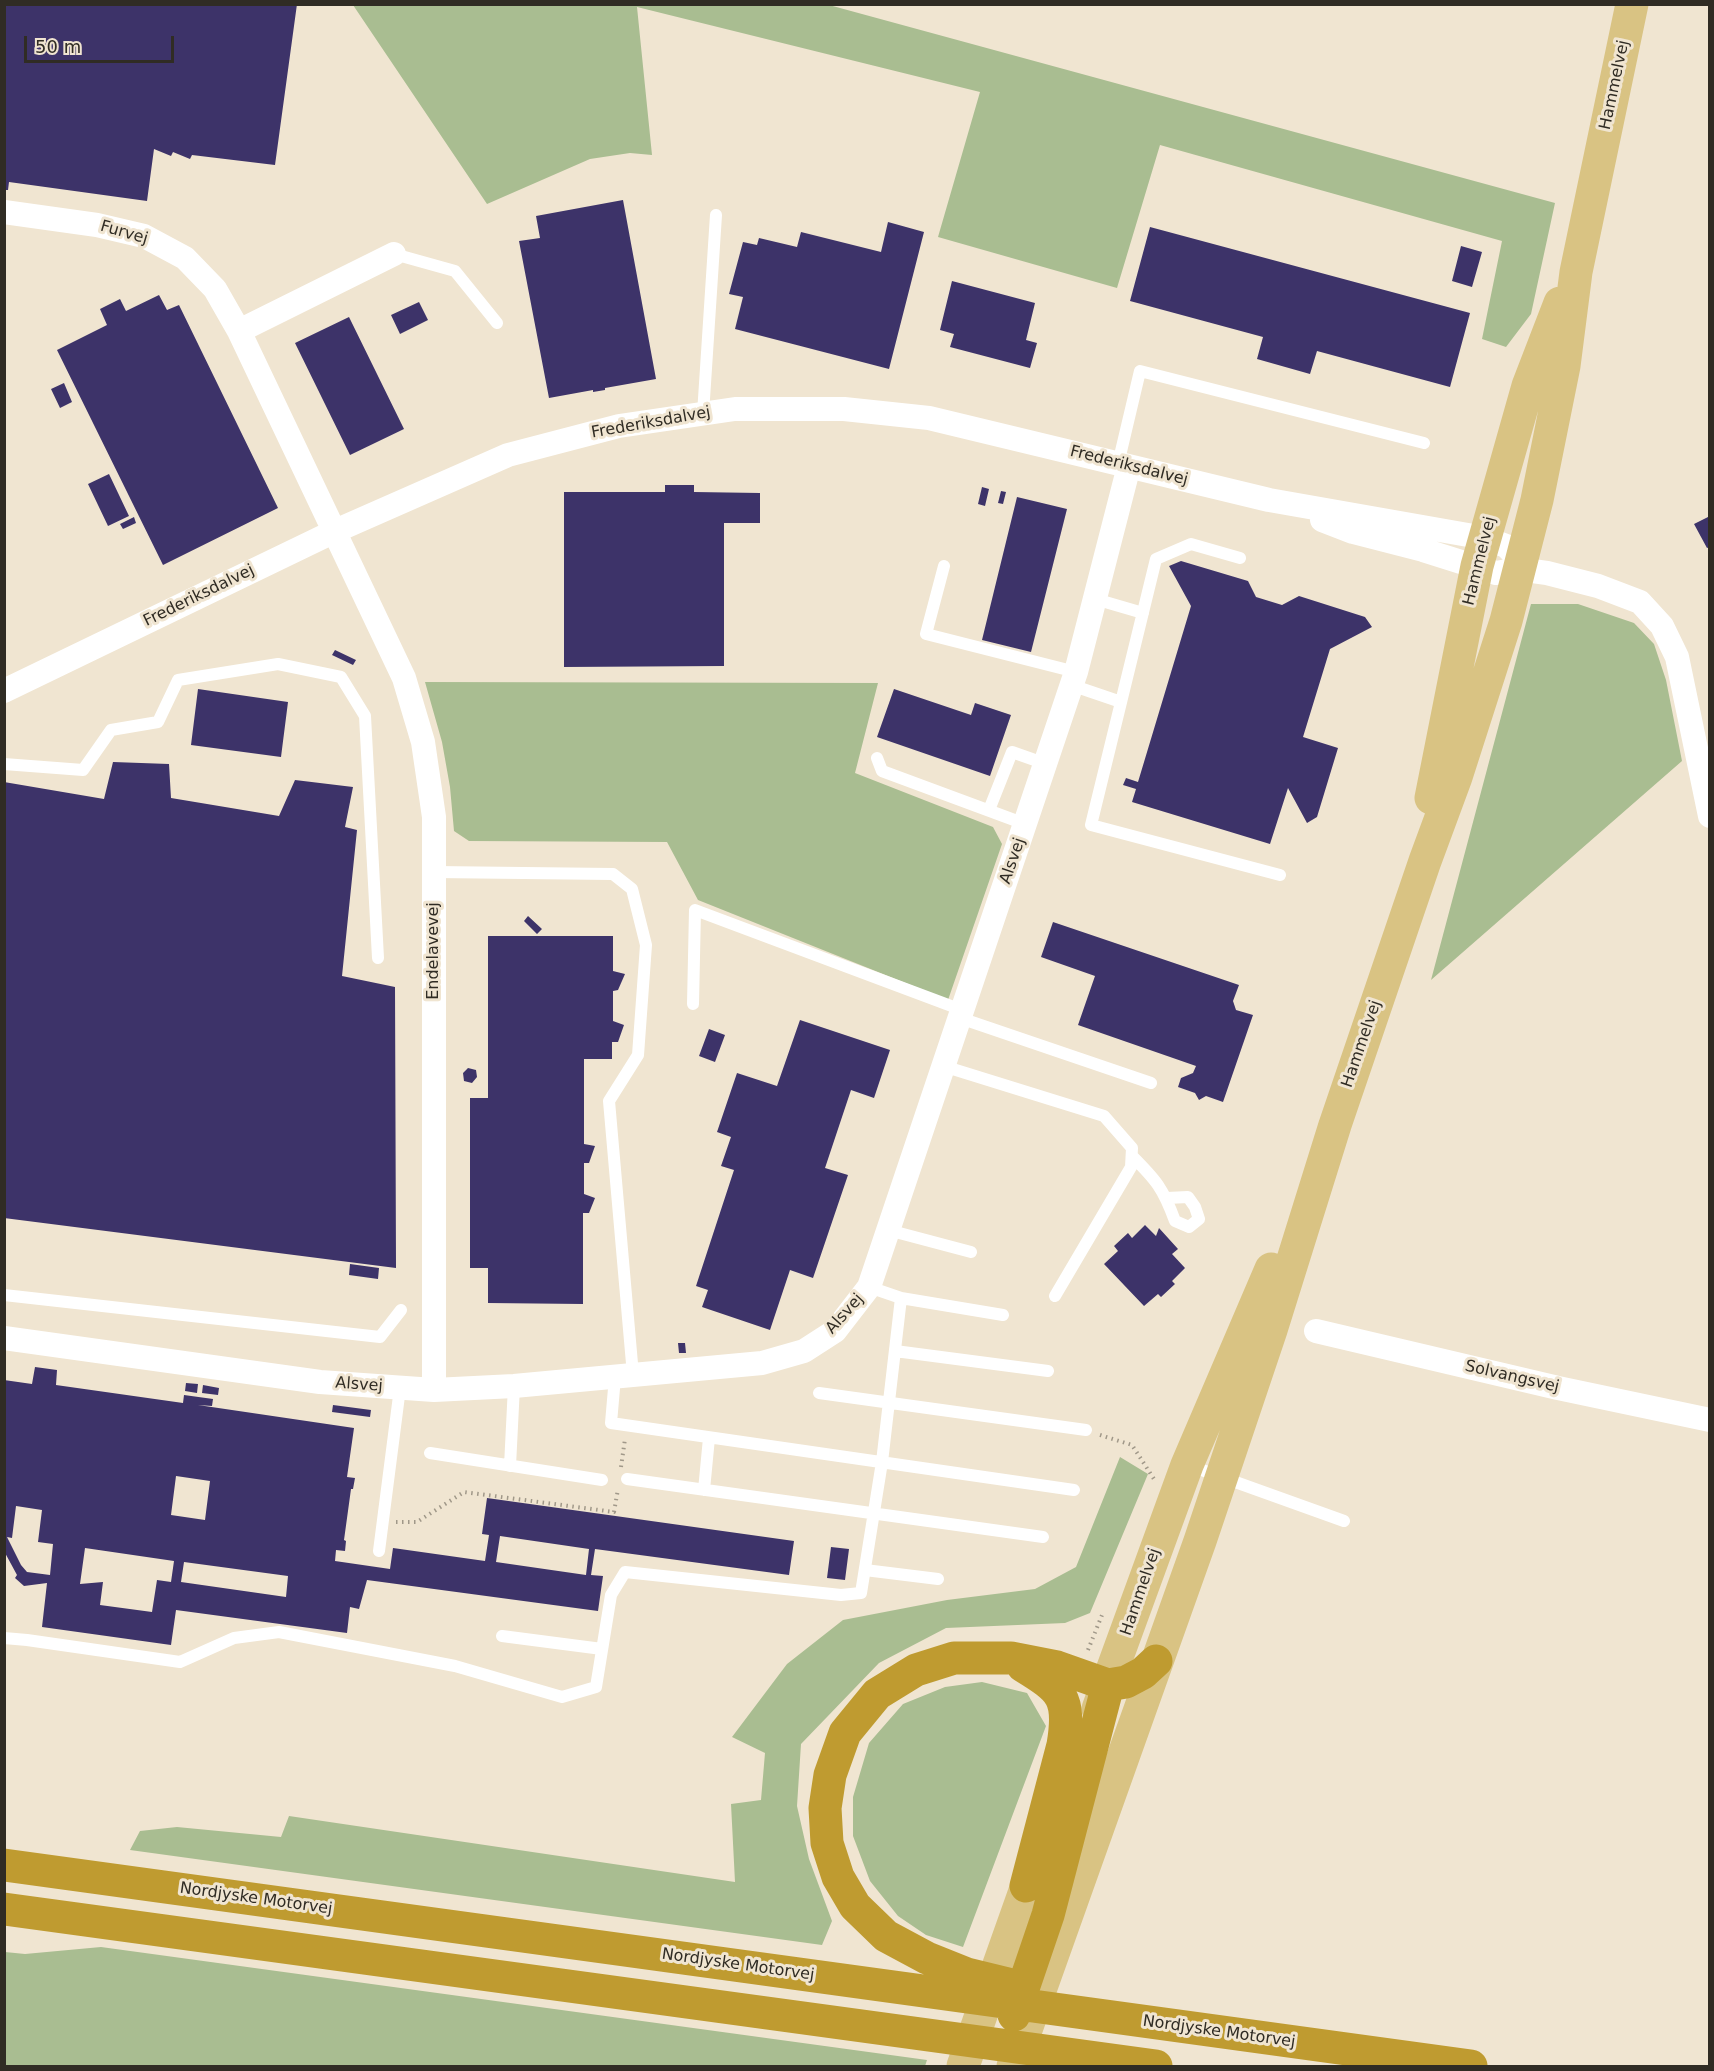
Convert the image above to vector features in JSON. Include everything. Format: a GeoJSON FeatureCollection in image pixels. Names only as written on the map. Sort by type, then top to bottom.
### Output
{"type":"FeatureCollection","features":[{"type":"Feature","properties":{"kind":"highway"},"geometry":{"type":"LineString","coordinates":[[1156,1661],[1143,1673],[1126,1682],[1108,1685],[1057,1667],[1011,1658],[954,1658],[916,1670],[877,1694],[845,1733],[830,1775],[825,1808],[827,1843],[838,1877],[855,1906],[886,1936],[927,1958],[967,1974],[1100,2007],[1498,2067]]}},
{"type":"Feature","properties":{"kind":"highway"},"geometry":{"type":"LineString","coordinates":[[1011,1658],[1049,1682],[1059,1693],[1066,1708],[1067,1723],[1026,1886]]}},
{"type":"Feature","properties":{"kind":"highway"},"geometry":{"type":"LineString","coordinates":[[996,2067],[1048,1915],[1108,1685]]}},
{"type":"Feature","properties":{"kind":"highway","name":"Nordjyske Motorvej"},"geometry":{"type":"LineString","coordinates":[[4,1865],[918,1990],[1100,2007],[1471,2067]]}},
{"type":"Feature","properties":{"kind":"highway"},"geometry":{"type":"LineString","coordinates":[[4,1909],[1156,2067]]}},
{"type":"Feature","properties":{"kind":"main road","name":"Hammelvej"},"geometry":{"type":"LineString","coordinates":[[1013,2067],[1221,1478],[1271,1330],[1335,1125],[1456,777],[1506,621],[1500,559],[1537,500],[1564,366],[1576,272],[1632,4]]}},
{"type":"Feature","properties":{"kind":"main road","name":"Hammelvej"},"geometry":{"type":"LineString","coordinates":[[1425,861],[1432,786],[1500,559],[1528,386],[1562,298],[1576,272]]}},
{"type":"Feature","properties":{"kind":"main road","name":"Hammelvej"},"geometry":{"type":"LineString","coordinates":[[963,2067],[1026,1886],[1108,1685],[1187,1465],[1335,1125]]}},
{"type":"Feature","properties":{"kind":"street","name":"Furvej"},"geometry":{"type":"LineString","coordinates":[[4,212],[98,225],[144,236],[185,258],[215,289],[238,331],[333,532]]}},
{"type":"Feature","properties":{"kind":"street"},"geometry":{"type":"LineString","coordinates":[[238,331],[394,254]]}},
{"type":"Feature","properties":{"kind":"street","name":"Frederiksdalvej"},"geometry":{"type":"LineString","coordinates":[[4,691],[333,532],[508,455],[619,426],[735,409],[844,409],[929,418],[1269,500],[1500,559]]}},
{"type":"Feature","properties":{"kind":"street","name":"Alsvej"},"geometry":{"type":"LineString","coordinates":[[4,1338],[320,1382],[434,1390],[514,1386],[762,1363],[804,1351],[835,1331],[869,1287],[1046,764],[1074,679],[1095,599],[1124,465]]}},
{"type":"Feature","properties":{"kind":"street","name":"Endelavevej"},"geometry":{"type":"LineString","coordinates":[[333,532],[404,678],[423,742],[434,817],[434,1390]]}},
{"type":"Feature","properties":{"kind":"street"},"geometry":{"type":"LineString","coordinates":[[1500,559],[1573,579],[1640,602],[1662,626],[1677,657],[1710,816]]}},
{"type":"Feature","properties":{"kind":"street","name":"Solvangsvej"},"geometry":{"type":"LineString","coordinates":[[1316,1331],[1558,1388],[1710,1420]]}},
{"type":"Feature","properties":{"kind":"lane"},"geometry":{"type":"LineString","coordinates":[[703,414],[716,215]]}},
{"type":"Feature","properties":{"kind":"lane"},"geometry":{"type":"LineString","coordinates":[[394,254],[455,271],[496,323]]}},
{"type":"Feature","properties":{"kind":"lane"},"geometry":{"type":"LineString","coordinates":[[1124,465],[1140,371],[1424,443]]}},
{"type":"Feature","properties":{"kind":"lane"},"geometry":{"type":"LineString","coordinates":[[1240,558],[1191,544],[1156,559],[1091,825],[1280,874]]}},
{"type":"Feature","properties":{"kind":"lane"},"geometry":{"type":"LineString","coordinates":[[944,566],[926,634],[1074,679],[1121,702]]}},
{"type":"Feature","properties":{"kind":"lane"},"geometry":{"type":"LineString","coordinates":[[1095,599],[1143,613]]}},
{"type":"Feature","properties":{"kind":"lane"},"geometry":{"type":"LineString","coordinates":[[4,764],[83,770],[111,730],[158,722],[178,680],[278,664],[341,677],[366,716],[378,958]]}},
{"type":"Feature","properties":{"kind":"lane"},"geometry":{"type":"LineString","coordinates":[[989,810],[1012,752],[1046,764]]}},
{"type":"Feature","properties":{"kind":"lane"},"geometry":{"type":"LineString","coordinates":[[877,758],[882,771],[1025,824]]}},
{"type":"Feature","properties":{"kind":"lane"},"geometry":{"type":"LineString","coordinates":[[434,872],[614,874],[632,889],[646,945],[638,1055],[609,1101],[624,1376],[611,1423],[1074,1490]]}},
{"type":"Feature","properties":{"kind":"lane"},"geometry":{"type":"LineString","coordinates":[[693,1004],[695,910],[961,1014],[1151,1083]]}},
{"type":"Feature","properties":{"kind":"lane"},"geometry":{"type":"LineString","coordinates":[[943,1066],[1104,1116],[1132,1148],[1131,1167],[1055,1296]]}},
{"type":"Feature","properties":{"kind":"lane"},"geometry":{"type":"LineString","coordinates":[[1132,1156],[1156,1180],[1167,1198]]}},
{"type":"Feature","properties":{"kind":"lane"},"geometry":{"type":"LineString","coordinates":[[888,1230],[971,1252]]}},
{"type":"Feature","properties":{"kind":"lane"},"geometry":{"type":"LineString","coordinates":[[869,1287],[901,1298],[1003,1315]]}},
{"type":"Feature","properties":{"kind":"lane"},"geometry":{"type":"LineString","coordinates":[[4,1295],[380,1337],[401,1310]]}},
{"type":"Feature","properties":{"kind":"lane"},"geometry":{"type":"LineString","coordinates":[[4,1638],[180,1662],[234,1638],[279,1632],[455,1666],[562,1697],[596,1687],[611,1595],[625,1572],[841,1595],[861,1593],[882,1462],[901,1298]]}},
{"type":"Feature","properties":{"kind":"lane"},"geometry":{"type":"LineString","coordinates":[[895,1351],[1048,1371]]}},
{"type":"Feature","properties":{"kind":"lane"},"geometry":{"type":"LineString","coordinates":[[510,1466],[514,1386]]}},
{"type":"Feature","properties":{"kind":"lane"},"geometry":{"type":"LineString","coordinates":[[379,1551],[400,1388]]}},
{"type":"Feature","properties":{"kind":"lane"},"geometry":{"type":"LineString","coordinates":[[819,1393],[1086,1430]]}},
{"type":"Feature","properties":{"kind":"lane"},"geometry":{"type":"LineString","coordinates":[[704,1490],[709,1438]]}},
{"type":"Feature","properties":{"kind":"lane"},"geometry":{"type":"LineString","coordinates":[[430,1453],[602,1480]]}},
{"type":"Feature","properties":{"kind":"lane"},"geometry":{"type":"LineString","coordinates":[[1187,1465],[1344,1521]]}},
{"type":"Feature","properties":{"kind":"lane"},"geometry":{"type":"LineString","coordinates":[[627,1479],[1043,1538]]}},
{"type":"Feature","properties":{"kind":"lane"},"geometry":{"type":"LineString","coordinates":[[865,1570],[938,1579]]}},
{"type":"Feature","properties":{"kind":"lane"},"geometry":{"type":"LineString","coordinates":[[502,1636],[602,1650]]}},
{"type":"Feature","properties":{"kind":"path"},"geometry":{"type":"LineString","coordinates":[[1086,1430],[1132,1444],[1157,1485]]}},
{"type":"Feature","properties":{"kind":"green space"},"geometry":{"type":"Polygon","coordinates":[[[353,5],[829,5],[1555,203],[1531,314],[1506,347],[1482,339],[1502,241],[1160,145],[1117,288],[938,237],[980,92],[637,7],[652,155],[630,153],[590,159],[487,204],[353,5]]]}},
{"type":"Feature","properties":{"kind":"green space"},"geometry":{"type":"Polygon","coordinates":[[[1531,604],[1578,604],[1634,623],[1654,644],[1666,680],[1682,761],[1431,980],[1531,604]]]}},
{"type":"Feature","properties":{"kind":"green space"},"geometry":{"type":"Polygon","coordinates":[[[425,682],[878,683],[855,773],[993,827],[1002,844],[948,1000],[698,900],[667,842],[469,841],[454,831],[450,787],[442,742],[425,682]]]}},
{"type":"Feature","properties":{"kind":"green space"},"geometry":{"type":"Polygon","coordinates":[[[1120,1457],[1148,1474],[1090,1613],[1065,1623],[946,1628],[879,1663],[801,1744],[797,1806],[809,1859],[832,1921],[822,1945],[130,1850],[140,1831],[177,1827],[281,1837],[289,1816],[735,1882],[731,1804],[761,1800],[765,1753],[732,1737],[787,1664],[843,1620],[947,1600],[1035,1589],[1076,1567],[1120,1457]]]}},
{"type":"Feature","properties":{"kind":"green space"},"geometry":{"type":"Polygon","coordinates":[[[982,1682],[1027,1693],[1046,1726],[963,1947],[926,1935],[898,1916],[870,1881],[853,1836],[853,1797],[869,1743],[903,1704],[945,1687],[982,1682]]]}},
{"type":"Feature","properties":{"kind":"green space"},"geometry":{"type":"Polygon","coordinates":[[[101,1947],[927,2060],[925,2066],[5,2066],[5,1952],[25,1954],[101,1947]]]}},
{"type":"Feature","properties":{"kind":"building"},"geometry":{"type":"Polygon","coordinates":[[[4,4],[297,4],[275,165],[192,155],[190,159],[173,152],[171,156],[154,149],[147,201],[9,182],[8,190],[4,190],[4,4]]]}},
{"type":"Feature","properties":{"kind":"building"},"geometry":{"type":"Polygon","coordinates":[[[623,200],[656,379],[605,388],[605,390],[549,398],[519,241],[540,238],[536,216],[623,200]]]}},
{"type":"Feature","properties":{"kind":"building"},"geometry":{"type":"Polygon","coordinates":[[[888,222],[924,232],[889,369],[735,329],[743,297],[729,294],[743,242],[757,245],[759,238],[797,247],[801,232],[881,252],[888,222]]]}},
{"type":"Feature","properties":{"kind":"building"},"geometry":{"type":"Polygon","coordinates":[[[1150,227],[1470,313],[1450,387],[1317,351],[1310,374],[1257,359],[1263,337],[1130,301],[1150,227]]]}},
{"type":"Feature","properties":{"kind":"building"},"geometry":{"type":"Polygon","coordinates":[[[1461,246],[1482,252],[1472,287],[1452,281],[1461,246]]]}},
{"type":"Feature","properties":{"kind":"building"},"geometry":{"type":"Polygon","coordinates":[[[952,281],[1035,303],[1026,340],[1037,343],[1030,368],[950,347],[954,334],[940,330],[952,281]]]}},
{"type":"Feature","properties":{"kind":"building"},"geometry":{"type":"Polygon","coordinates":[[[159,295],[167,310],[179,305],[278,508],[163,565],[57,350],[107,325],[100,309],[120,299],[126,311],[159,295]]]}},
{"type":"Feature","properties":{"kind":"building"},"geometry":{"type":"Polygon","coordinates":[[[419,302],[428,320],[400,334],[391,315],[419,302]]]}},
{"type":"Feature","properties":{"kind":"building"},"geometry":{"type":"Polygon","coordinates":[[[349,317],[404,429],[350,455],[295,343],[349,317]]]}},
{"type":"Feature","properties":{"kind":"building"},"geometry":{"type":"Polygon","coordinates":[[[64,383],[72,402],[60,408],[51,389],[64,383]]]}},
{"type":"Feature","properties":{"kind":"building"},"geometry":{"type":"Polygon","coordinates":[[[109,474],[129,516],[108,526],[88,484],[109,474]]]}},
{"type":"Feature","properties":{"kind":"building"},"geometry":{"type":"Polygon","coordinates":[[[665,485],[694,485],[694,492],[760,493],[760,523],[724,523],[724,666],[564,667],[564,492],[665,492],[665,485]]]}},
{"type":"Feature","properties":{"kind":"building"},"geometry":{"type":"Polygon","coordinates":[[[982,487],[989,489],[985,506],[978,504],[982,487]]]}},
{"type":"Feature","properties":{"kind":"building"},"geometry":{"type":"Polygon","coordinates":[[[1001,491],[1006,492],[1003,504],[998,503],[1001,491]]]}},
{"type":"Feature","properties":{"kind":"building"},"geometry":{"type":"Polygon","coordinates":[[[1017,497],[1067,509],[1031,652],[982,640],[1017,497]]]}},
{"type":"Feature","properties":{"kind":"building"},"geometry":{"type":"Polygon","coordinates":[[[134,517],[136,523],[123,529],[120,524],[134,517]]]}},
{"type":"Feature","properties":{"kind":"building"},"geometry":{"type":"Polygon","coordinates":[[[1708,517],[1710,547],[1707,548],[1694,524],[1708,517]]]}},
{"type":"Feature","properties":{"kind":"building"},"geometry":{"type":"Polygon","coordinates":[[[1181,561],[1248,581],[1256,597],[1282,605],[1299,596],[1365,617],[1372,627],[1330,649],[1303,737],[1338,748],[1317,817],[1307,823],[1288,788],[1270,844],[1132,802],[1136,789],[1123,785],[1126,778],[1138,782],[1191,606],[1169,566],[1181,561]]]}},
{"type":"Feature","properties":{"kind":"building"},"geometry":{"type":"Polygon","coordinates":[[[335,650],[356,660],[353,665],[332,655],[335,650]]]}},
{"type":"Feature","properties":{"kind":"building"},"geometry":{"type":"Polygon","coordinates":[[[198,689],[288,702],[281,757],[191,745],[198,689]]]}},
{"type":"Feature","properties":{"kind":"building"},"geometry":{"type":"Polygon","coordinates":[[[894,689],[971,715],[975,703],[1011,715],[990,776],[877,737],[894,689]]]}},
{"type":"Feature","properties":{"kind":"building"},"geometry":{"type":"Polygon","coordinates":[[[113,762],[169,764],[171,798],[279,816],[295,780],[353,787],[345,827],[357,830],[342,976],[395,987],[396,1268],[4,1218],[4,782],[104,799],[113,762]]]}},
{"type":"Feature","properties":{"kind":"building"},"geometry":{"type":"Polygon","coordinates":[[[528,916],[542,929],[537,934],[524,921],[528,916]]]}},
{"type":"Feature","properties":{"kind":"building"},"geometry":{"type":"Polygon","coordinates":[[[1053,922],[1239,985],[1233,1001],[1236,1010],[1253,1015],[1223,1102],[1206,1096],[1199,1100],[1195,1093],[1178,1087],[1181,1078],[1193,1073],[1196,1066],[1078,1025],[1095,976],[1041,957],[1053,922]]]}},
{"type":"Feature","properties":{"kind":"building"},"geometry":{"type":"Polygon","coordinates":[[[488,936],[613,936],[613,971],[625,974],[618,990],[613,991],[613,1021],[624,1025],[618,1042],[612,1042],[612,1059],[584,1059],[584,1144],[595,1146],[589,1163],[584,1163],[584,1194],[595,1198],[589,1213],[583,1213],[583,1304],[488,1303],[488,1268],[470,1268],[470,1098],[488,1098],[488,936]]]}},
{"type":"Feature","properties":{"kind":"building"},"geometry":{"type":"Polygon","coordinates":[[[800,1020],[890,1050],[874,1098],[851,1090],[825,1168],[848,1175],[813,1278],[790,1270],[770,1330],[702,1307],[708,1290],[696,1286],[734,1170],[721,1166],[731,1137],[717,1132],[737,1073],[777,1086],[800,1020]]]}},
{"type":"Feature","properties":{"kind":"building"},"geometry":{"type":"Polygon","coordinates":[[[709,1029],[725,1035],[715,1062],[699,1056],[709,1029]]]}},
{"type":"Feature","properties":{"kind":"building"},"geometry":{"type":"Polygon","coordinates":[[[468,1068],[476,1070],[477,1077],[472,1083],[464,1081],[463,1073],[468,1068]]]}},
{"type":"Feature","properties":{"kind":"building"},"geometry":{"type":"Polygon","coordinates":[[[1145,1225],[1156,1236],[1159,1228],[1178,1249],[1172,1254],[1185,1268],[1172,1281],[1175,1284],[1161,1297],[1158,1294],[1144,1306],[1104,1264],[1118,1251],[1114,1246],[1128,1233],[1132,1238],[1145,1225]]]}},
{"type":"Feature","properties":{"kind":"building"},"geometry":{"type":"Polygon","coordinates":[[[350,1264],[379,1268],[378,1279],[349,1275],[350,1264]]]}},
{"type":"Feature","properties":{"kind":"building"},"geometry":{"type":"Polygon","coordinates":[[[678,1343],[685,1343],[686,1353],[679,1353],[678,1343]]]}},
{"type":"Feature","properties":{"kind":"building"},"geometry":{"type":"Polygon","coordinates":[[[35,1367],[57,1370],[56,1385],[183,1403],[184,1395],[213,1399],[212,1406],[198,1405],[354,1428],[347,1477],[355,1478],[353,1489],[351,1489],[344,1540],[346,1541],[345,1551],[336,1550],[335,1561],[390,1569],[393,1548],[485,1561],[489,1535],[482,1534],[487,1498],[794,1541],[789,1575],[595,1549],[591,1575],[603,1576],[598,1611],[367,1580],[359,1609],[350,1607],[347,1633],[176,1610],[171,1645],[42,1627],[47,1583],[24,1586],[15,1578],[17,1575],[4,1551],[4,1380],[32,1384],[35,1367]],[[176,1476],[171,1515],[205,1520],[210,1481],[176,1476]],[[16,1506],[12,1538],[7,1537],[27,1572],[50,1575],[53,1544],[38,1542],[42,1510],[16,1506]],[[500,1536],[496,1562],[586,1575],[589,1549],[500,1536]],[[85,1548],[80,1584],[103,1582],[100,1605],[152,1612],[157,1580],[171,1582],[174,1561],[85,1548]],[[184,1562],[181,1582],[286,1597],[288,1576],[184,1562]]]}},
{"type":"Feature","properties":{"kind":"building"},"geometry":{"type":"Polygon","coordinates":[[[186,1383],[198,1384],[197,1393],[185,1391],[186,1383]]]}},
{"type":"Feature","properties":{"kind":"building"},"geometry":{"type":"Polygon","coordinates":[[[203,1385],[219,1388],[218,1395],[202,1393],[203,1385]]]}},
{"type":"Feature","properties":{"kind":"building"},"geometry":{"type":"Polygon","coordinates":[[[333,1405],[371,1410],[370,1417],[332,1412],[333,1405]]]}},
{"type":"Feature","properties":{"kind":"building"},"geometry":{"type":"Polygon","coordinates":[[[831,1547],[849,1549],[845,1580],[827,1578],[831,1547]]]}}]}
